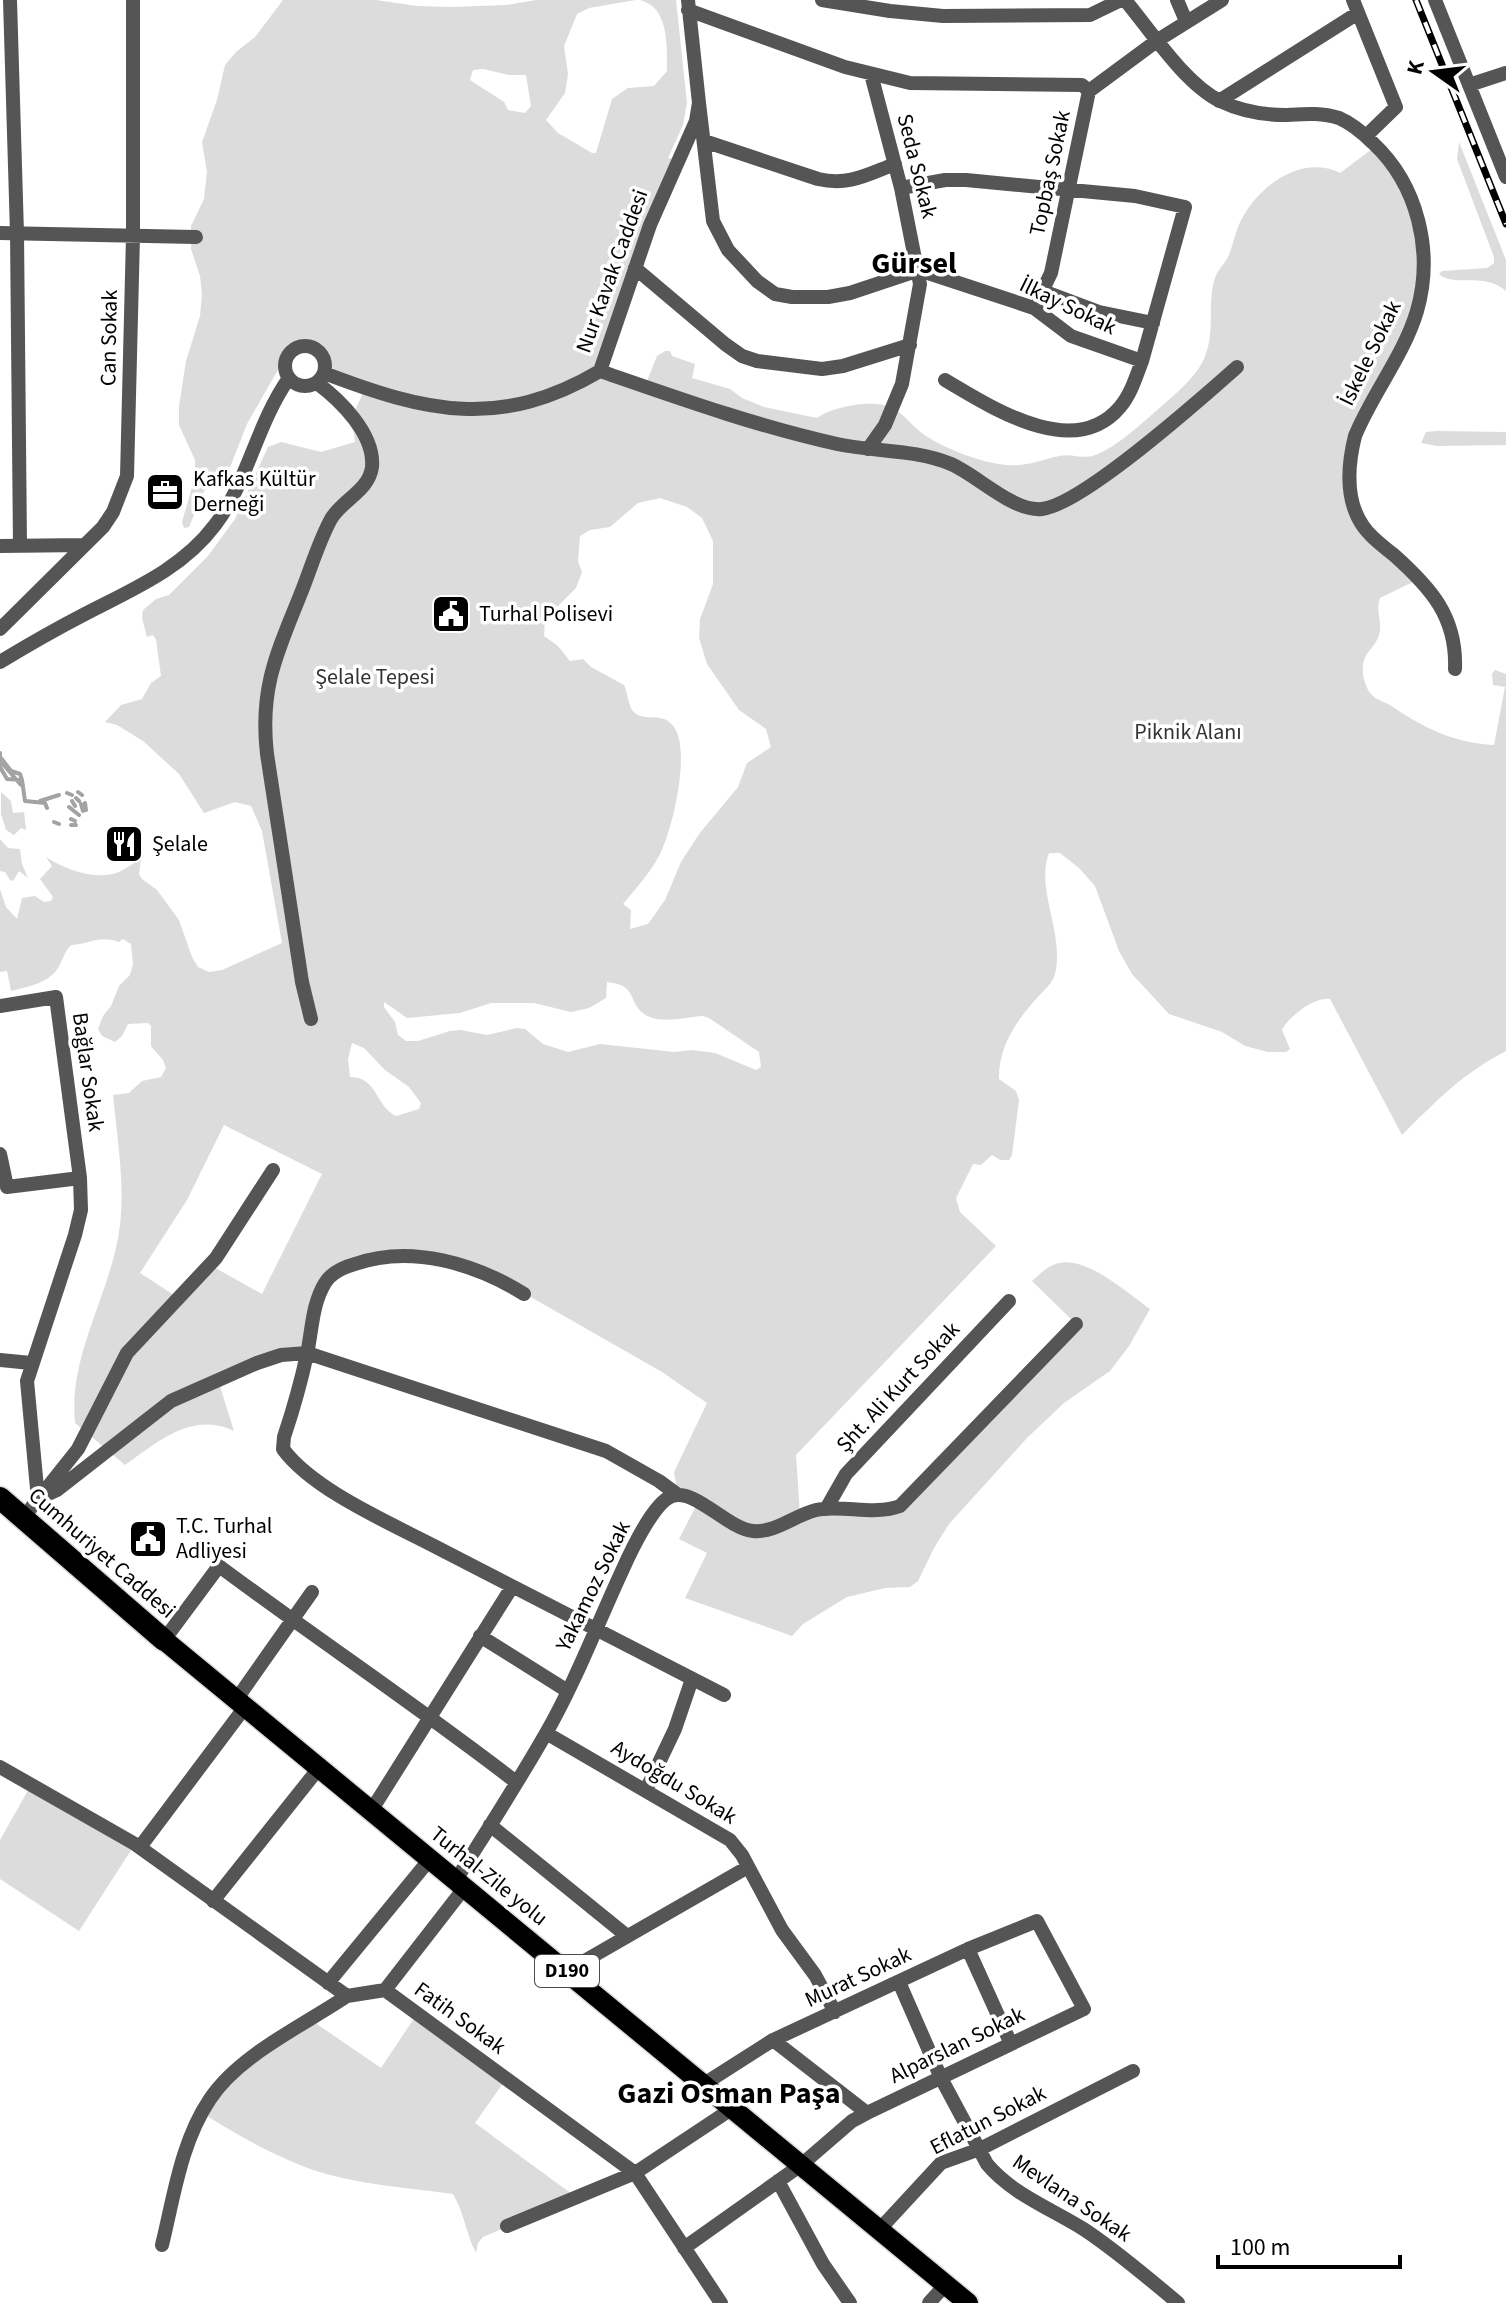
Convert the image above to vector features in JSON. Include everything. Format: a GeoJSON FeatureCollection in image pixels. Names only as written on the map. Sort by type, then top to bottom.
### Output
{"type":"FeatureCollection","features":[{"type":"Feature","properties":{"kind":"highway","name":"Cumhuriyet Caddesi"},"geometry":{"type":"LineString","coordinates":[[0,1498],[11,1517],[164,1640]]}},
{"type":"Feature","properties":{"kind":"main road","name":"Turhal-Zile yolu"},"geometry":{"type":"LineString","coordinates":[[164,1640],[968,2303]]}},
{"type":"Feature","properties":{"kind":"street"},"geometry":{"type":"LineString","coordinates":[[10,0],[17,233],[20,546]]}},
{"type":"Feature","properties":{"kind":"street","name":"Can Sokak"},"geometry":{"type":"LineString","coordinates":[[0,629],[103,527],[113,512],[127,476],[133,236],[133,0]]}},
{"type":"Feature","properties":{"kind":"street"},"geometry":{"type":"LineString","coordinates":[[822,0],[917,14],[957,16],[1090,15],[1123,0]]}},
{"type":"Feature","properties":{"kind":"street","name":"İskele Sokak"},"geometry":{"type":"LineString","coordinates":[[1123,0],[1193,81],[1219,101],[1264,114],[1322,114],[1338,118],[1366,136],[1394,165],[1408,188],[1418,221],[1422,273],[1417,312],[1355,436],[1350,484],[1362,525],[1436,598],[1449,621],[1456,652],[1455,669]]}},
{"type":"Feature","properties":{"kind":"street"},"geometry":{"type":"LineString","coordinates":[[1177,0],[1186,21]]}},
{"type":"Feature","properties":{"kind":"street"},"geometry":{"type":"LineString","coordinates":[[688,5],[845,67],[871,74],[918,84],[1082,85],[1089,91],[1158,40],[1222,0]]}},
{"type":"Feature","properties":{"kind":"street"},"geometry":{"type":"LineString","coordinates":[[1435,0],[1506,177]]}},
{"type":"Feature","properties":{"kind":"street","name":"Nur Kavak Caddesi"},"geometry":{"type":"LineString","coordinates":[[320,378],[455,410],[520,404],[565,389],[600,371],[650,225],[692,131],[699,103],[688,5]]}},
{"type":"Feature","properties":{"kind":"street"},"geometry":{"type":"LineString","coordinates":[[1219,101],[1355,6],[1396,107],[1366,136]]}},
{"type":"Feature","properties":{"kind":"street"},"geometry":{"type":"LineString","coordinates":[[1469,85],[1506,73]]}},
{"type":"Feature","properties":{"kind":"street","name":"Seda Sokak"},"geometry":{"type":"LineString","coordinates":[[868,449],[894,407],[902,384],[919,296],[919,270],[871,74]]}},
{"type":"Feature","properties":{"kind":"street","name":"Topbaş Sokak"},"geometry":{"type":"LineString","coordinates":[[1034,308],[1051,273],[1089,91]]}},
{"type":"Feature","properties":{"kind":"street"},"geometry":{"type":"LineString","coordinates":[[699,103],[713,221],[717,232],[728,250],[768,290],[792,297],[828,297],[850,293],[919,270]]}},
{"type":"Feature","properties":{"kind":"street"},"geometry":{"type":"LineString","coordinates":[[704,141],[818,179],[837,182],[852,181],[895,164]]}},
{"type":"Feature","properties":{"kind":"street"},"geometry":{"type":"LineString","coordinates":[[901,188],[945,180],[1069,188]]}},
{"type":"Feature","properties":{"kind":"street","name":"İlkay Sokak"},"geometry":{"type":"LineString","coordinates":[[919,270],[1034,308],[1071,336],[1142,361],[1185,207],[1135,196],[1069,188]]}},
{"type":"Feature","properties":{"kind":"street"},"geometry":{"type":"LineString","coordinates":[[0,233],[196,237]]}},
{"type":"Feature","properties":{"kind":"street"},"geometry":{"type":"LineString","coordinates":[[635,268],[725,344],[757,361],[822,369],[843,366],[910,345]]}},
{"type":"Feature","properties":{"kind":"street"},"geometry":{"type":"LineString","coordinates":[[1043,291],[1099,312],[1153,323]]}},
{"type":"Feature","properties":{"kind":"street"},"geometry":{"type":"LineString","coordinates":[[312,347],[322,355],[325,363],[320,378],[305,386],[289,378],[285,366],[294,350],[312,347]]}},
{"type":"Feature","properties":{"kind":"street"},"geometry":{"type":"LineString","coordinates":[[945,380],[1006,414],[1054,429],[1076,431],[1103,421],[1120,407],[1142,361]]}},
{"type":"Feature","properties":{"kind":"street"},"geometry":{"type":"LineString","coordinates":[[600,371],[723,413],[794,433],[939,460],[961,469],[1023,506],[1043,509],[1070,498],[1103,476],[1189,410],[1237,367]]}},
{"type":"Feature","properties":{"kind":"street"},"geometry":{"type":"LineString","coordinates":[[0,662],[155,578],[186,556],[215,526],[226,509],[270,407],[289,378]]}},
{"type":"Feature","properties":{"kind":"street"},"geometry":{"type":"LineString","coordinates":[[311,1019],[302,982],[267,754],[265,699],[275,661],[325,532],[339,508],[364,486],[372,468],[370,454],[351,415],[320,378]]}},
{"type":"Feature","properties":{"kind":"street"},"geometry":{"type":"LineString","coordinates":[[0,546],[85,545]]}},
{"type":"Feature","properties":{"kind":"street","name":"Bağlar Sokak"},"geometry":{"type":"LineString","coordinates":[[0,1006],[56,997],[80,1178],[81,1210],[75,1235],[26,1386],[38,1499]]}},
{"type":"Feature","properties":{"kind":"street"},"geometry":{"type":"LineString","coordinates":[[0,1154],[3,1187],[80,1178]]}},
{"type":"Feature","properties":{"kind":"street"},"geometry":{"type":"LineString","coordinates":[[38,1499],[78,1449],[127,1353],[216,1258],[273,1170]]}},
{"type":"Feature","properties":{"kind":"street"},"geometry":{"type":"LineString","coordinates":[[524,1294],[484,1272],[411,1256],[374,1258],[352,1265],[326,1281],[315,1307],[283,1449],[325,1486],[512,1587],[724,1695]]}},
{"type":"Feature","properties":{"kind":"street","name":"Şht. Ali Kurt Sokak"},"geometry":{"type":"LineString","coordinates":[[826,1509],[846,1474],[1009,1301]]}},
{"type":"Feature","properties":{"kind":"street"},"geometry":{"type":"LineString","coordinates":[[11,1517],[57,1490],[171,1401],[257,1363],[281,1355],[307,1353],[606,1451],[678,1495],[701,1503],[733,1524],[755,1531],[826,1509],[886,1509],[900,1506],[908,1500],[1076,1324]]}},
{"type":"Feature","properties":{"kind":"street"},"geometry":{"type":"LineString","coordinates":[[0,1360],[31,1363]]}},
{"type":"Feature","properties":{"kind":"street","name":"Yakamoz Sokak"},"geometry":{"type":"LineString","coordinates":[[385,1990],[461,1884],[490,1825],[546,1733],[633,1547],[665,1500],[678,1495]]}},
{"type":"Feature","properties":{"kind":"street"},"geometry":{"type":"LineString","coordinates":[[164,1640],[219,1566],[430,1716],[516,1782]]}},
{"type":"Feature","properties":{"kind":"street"},"geometry":{"type":"LineString","coordinates":[[371,1811],[512,1587]]}},
{"type":"Feature","properties":{"kind":"street"},"geometry":{"type":"LineString","coordinates":[[140,1847],[312,1592]]}},
{"type":"Feature","properties":{"kind":"street"},"geometry":{"type":"LineString","coordinates":[[480,1636],[566,1690]]}},
{"type":"Feature","properties":{"kind":"street"},"geometry":{"type":"LineString","coordinates":[[646,1790],[675,1729],[692,1679]]}},
{"type":"Feature","properties":{"kind":"street","name":"Aydoğdu Sokak"},"geometry":{"type":"LineString","coordinates":[[546,1733],[730,1840],[782,1930],[815,1975],[835,2012]]}},
{"type":"Feature","properties":{"kind":"street"},"geometry":{"type":"LineString","coordinates":[[0,1767],[140,1847],[347,1996],[254,2056],[211,2097],[188,2143],[162,2245]]}},
{"type":"Feature","properties":{"kind":"street"},"geometry":{"type":"LineString","coordinates":[[213,1901],[319,1768]]}},
{"type":"Feature","properties":{"kind":"street"},"geometry":{"type":"LineString","coordinates":[[490,1825],[627,1936]]}},
{"type":"Feature","properties":{"kind":"street"},"geometry":{"type":"LineString","coordinates":[[328,1983],[430,1859]]}},
{"type":"Feature","properties":{"kind":"street"},"geometry":{"type":"LineString","coordinates":[[567,1971],[748,1867]]}},
{"type":"Feature","properties":{"kind":"street","name":"Murat Sokak"},"geometry":{"type":"LineString","coordinates":[[704,2084],[773,2040],[968,1949],[1037,1921]]}},
{"type":"Feature","properties":{"kind":"street","name":"Alparslan Sokak"},"geometry":{"type":"LineString","coordinates":[[684,2248],[801,2165],[838,2131],[867,2113],[1084,2009],[1037,1921]]}},
{"type":"Feature","properties":{"kind":"street"},"geometry":{"type":"LineString","coordinates":[[968,1949],[1011,2044]]}},
{"type":"Feature","properties":{"kind":"street","name":"Mevlana Sokak"},"geometry":{"type":"LineString","coordinates":[[899,1982],[941,2078],[987,2164],[1006,2183],[1086,2231],[1178,2303]]}},
{"type":"Feature","properties":{"kind":"street","name":"Fatih Sokak"},"geometry":{"type":"LineString","coordinates":[[347,1996],[385,1990],[635,2173],[721,2303]]}},
{"type":"Feature","properties":{"kind":"street"},"geometry":{"type":"LineString","coordinates":[[773,2040],[867,2113]]}},
{"type":"Feature","properties":{"kind":"street","name":"Eflatun Sokak"},"geometry":{"type":"LineString","coordinates":[[879,2230],[941,2163],[980,2149],[1133,2071]]}},
{"type":"Feature","properties":{"kind":"street"},"geometry":{"type":"LineString","coordinates":[[507,2226],[635,2173],[733,2108]]}},
{"type":"Feature","properties":{"kind":"street"},"geometry":{"type":"LineString","coordinates":[[778,2181],[823,2264],[848,2302]]}},
{"type":"Feature","properties":{"kind":"street"},"geometry":{"type":"LineString","coordinates":[[929,2303],[946,2284]]}},
{"type":"Feature","properties":{"kind":"green space"},"geometry":{"type":"Polygon","coordinates":[[[283,0],[376,0],[451,7],[506,5],[536,0],[636,0],[589,8],[577,14],[564,46],[568,74],[565,93],[546,120],[558,133],[596,153],[612,99],[628,88],[654,86],[667,71],[666,39],[661,19],[649,4],[640,0],[676,0],[687,103],[683,125],[668,158],[679,160],[600,371],[645,386],[657,356],[670,351],[672,356],[695,364],[692,378],[730,389],[764,407],[817,418],[851,406],[880,404],[899,412],[926,436],[944,446],[1006,465],[1026,464],[1064,455],[1090,456],[1104,451],[1131,432],[1186,383],[1201,365],[1208,349],[1215,277],[1229,255],[1244,215],[1262,192],[1285,175],[1312,167],[1340,173],[1376,146],[1413,202],[1420,295],[1355,436],[1358,515],[1419,579],[1380,598],[1379,635],[1365,658],[1363,674],[1366,687],[1373,696],[1414,720],[1452,737],[1494,745],[1505,687],[1493,685],[1492,674],[1495,670],[1506,674],[1506,1051],[1463,1078],[1402,1135],[1330,999],[1310,1004],[1285,1025],[1282,1030],[1290,1049],[1286,1052],[1268,1052],[1245,1046],[1222,1032],[1169,1014],[1132,974],[1119,951],[1095,886],[1060,853],[1049,853],[1045,881],[1056,943],[1055,974],[1015,1026],[999,1068],[999,1079],[1016,1091],[1019,1100],[1012,1155],[1009,1160],[1000,1160],[992,1155],[981,1165],[973,1164],[956,1198],[960,1212],[996,1246],[796,1455],[800,1515],[892,1509],[1076,1324],[1032,1281],[1050,1266],[1065,1262],[1090,1269],[1117,1284],[1150,1309],[1129,1346],[1110,1371],[1064,1403],[1027,1438],[949,1524],[918,1581],[910,1587],[885,1588],[847,1597],[803,1624],[792,1636],[685,1598],[707,1553],[679,1539],[698,1502],[678,1495],[674,1472],[707,1403],[662,1372],[501,1280],[394,1255],[326,1281],[307,1353],[218,1380],[234,1431],[219,1426],[190,1427],[163,1439],[125,1465],[75,1423],[78,1372],[109,1275],[120,1225],[121,1176],[113,1095],[129,1093],[142,1081],[161,1077],[166,1068],[151,1046],[151,1026],[148,1023],[128,1024],[115,1042],[102,1036],[98,1029],[119,986],[130,975],[133,964],[131,944],[123,939],[119,942],[100,940],[71,945],[49,977],[37,984],[11,991],[7,971],[0,972],[0,889],[6,907],[17,919],[22,898],[35,896],[44,902],[51,901],[53,897],[40,879],[52,866],[46,857],[69,869],[96,875],[116,873],[141,859],[139,874],[157,890],[179,920],[198,967],[209,972],[222,970],[282,943],[262,831],[251,806],[235,802],[204,813],[179,774],[143,741],[117,725],[105,722],[121,705],[142,699],[151,683],[161,676],[156,640],[153,635],[147,637],[143,610],[156,599],[169,595],[208,556],[235,519],[268,447],[281,442],[321,452],[355,442],[349,423],[365,389],[325,366],[317,350],[304,347],[287,354],[247,424],[227,475],[204,491],[189,527],[184,528],[182,522],[195,477],[195,460],[179,425],[179,406],[186,361],[200,316],[202,294],[191,249],[191,226],[204,199],[207,172],[202,142],[225,65],[255,37],[283,0]],[[473,70],[470,80],[504,102],[508,110],[525,113],[531,106],[526,75],[473,70]],[[660,498],[638,503],[610,527],[590,530],[580,536],[578,561],[582,572],[576,588],[545,619],[544,636],[558,646],[570,661],[583,659],[591,667],[624,685],[635,713],[665,719],[674,727],[679,738],[680,771],[670,827],[656,861],[623,904],[631,910],[630,929],[648,924],[665,900],[681,862],[699,834],[738,787],[747,763],[771,747],[766,729],[739,710],[707,664],[699,638],[700,619],[713,584],[713,541],[702,518],[687,507],[660,498]],[[607,982],[606,998],[589,1008],[571,1012],[534,1003],[491,1003],[460,1013],[407,1018],[384,1002],[384,1007],[395,1022],[398,1035],[406,1041],[418,1041],[450,1031],[487,1035],[517,1028],[525,1029],[543,1044],[568,1052],[600,1044],[674,1052],[692,1050],[715,1053],[756,1070],[761,1067],[759,1052],[709,1018],[665,1020],[650,1017],[639,1009],[628,990],[607,982]],[[352,1043],[348,1059],[350,1077],[366,1082],[396,1116],[419,1109],[421,1103],[409,1087],[385,1070],[364,1048],[352,1043]],[[224,1125],[187,1200],[140,1273],[180,1299],[210,1265],[262,1294],[322,1174],[224,1125]]]}},
{"type":"Feature","properties":{"kind":"green space"},"geometry":{"type":"Polygon","coordinates":[[[1459,142],[1506,260],[1506,291],[1488,282],[1453,280],[1439,274],[1442,271],[1487,268],[1494,263],[1457,159],[1459,142]]]}},
{"type":"Feature","properties":{"kind":"green space"},"geometry":{"type":"Polygon","coordinates":[[[1426,432],[1506,432],[1506,445],[1437,446],[1421,443],[1426,432]]]}},
{"type":"Feature","properties":{"kind":"green space"},"geometry":{"type":"Polygon","coordinates":[[[1,792],[11,801],[13,813],[24,812],[26,830],[21,828],[14,835],[6,830],[1,814],[1,792]]]}},
{"type":"Feature","properties":{"kind":"green space"},"geometry":{"type":"Polygon","coordinates":[[[0,839],[8,848],[20,849],[28,878],[19,871],[13,881],[0,871],[0,839]]]}},
{"type":"Feature","properties":{"kind":"green space"},"geometry":{"type":"Polygon","coordinates":[[[31,1785],[135,1844],[79,1931],[0,1879],[0,1840],[31,1785]]]}},
{"type":"Feature","properties":{"kind":"green space"},"geometry":{"type":"Polygon","coordinates":[[[417,2014],[506,2079],[475,2123],[576,2197],[483,2237],[476,2253],[453,2194],[375,2184],[318,2171],[262,2148],[202,2113],[211,2097],[311,2020],[381,2068],[417,2014]]]}},
{"type":"Feature","properties":{"kind":"waterway"},"geometry":{"type":"LineString","coordinates":[[0,753],[0,767],[7,779],[22,780],[25,801],[45,803],[47,808]]}},
{"type":"Feature","properties":{"kind":"waterway"},"geometry":{"type":"LineString","coordinates":[[1,758],[11,771],[20,774],[22,780]]}},
{"type":"Feature","properties":{"kind":"waterway"},"geometry":{"type":"LineString","coordinates":[[2,763],[21,785]]}},
{"type":"Feature","properties":{"kind":"waterway"},"geometry":{"type":"LineString","coordinates":[[78,792],[82,795]]}},
{"type":"Feature","properties":{"kind":"waterway"},"geometry":{"type":"LineString","coordinates":[[67,793],[72,795]]}},
{"type":"Feature","properties":{"kind":"waterway"},"geometry":{"type":"LineString","coordinates":[[40,801],[59,795]]}},
{"type":"Feature","properties":{"kind":"waterway"},"geometry":{"type":"LineString","coordinates":[[76,798],[79,801]]}},
{"type":"Feature","properties":{"kind":"waterway"},"geometry":{"type":"LineString","coordinates":[[72,801],[75,806]]}},
{"type":"Feature","properties":{"kind":"waterway"},"geometry":{"type":"LineString","coordinates":[[85,803],[86,810]]}},
{"type":"Feature","properties":{"kind":"waterway"},"geometry":{"type":"LineString","coordinates":[[81,804],[83,811]]}},
{"type":"Feature","properties":{"kind":"waterway"},"geometry":{"type":"LineString","coordinates":[[69,807],[79,815]]}},
{"type":"Feature","properties":{"kind":"waterway"},"geometry":{"type":"LineString","coordinates":[[71,819],[75,821]]}},
{"type":"Feature","properties":{"kind":"waterway"},"geometry":{"type":"LineString","coordinates":[[54,822],[59,824]]}},
{"type":"Feature","properties":{"kind":"waterway"},"geometry":{"type":"LineString","coordinates":[[71,825],[76,825]]}},
{"type":"Feature","properties":{"kind":"railway"},"geometry":{"type":"LineString","coordinates":[[1416,0],[1506,224]]}},
{"type":"Feature","properties":{"kind":"place","name":"Kafkas Kültür Derneği"},"geometry":{"type":"Point","coordinates":[165,492]}},
{"type":"Feature","properties":{"kind":"place","name":"Turhal Polisevi"},"geometry":{"type":"Point","coordinates":[451,614]}},
{"type":"Feature","properties":{"kind":"place","name":"Şelale"},"geometry":{"type":"Point","coordinates":[124,844]}},
{"type":"Feature","properties":{"kind":"place","name":"T.C. Turhal Adliyesi"},"geometry":{"type":"Point","coordinates":[148,1539]}},
{"type":"Feature","properties":{"kind":"district","name":"Gürsel"},"geometry":{"type":"Point","coordinates":[914,263]}},
{"type":"Feature","properties":{"kind":"district","name":"Gazi Osman Paşa"},"geometry":{"type":"Point","coordinates":[729,2093]}},
{"type":"Feature","properties":{"kind":"park label","name":"Şelale Tepesi"},"geometry":{"type":"Point","coordinates":[375,677]}},
{"type":"Feature","properties":{"kind":"park label","name":"Piknik Alanı"},"geometry":{"type":"Point","coordinates":[1188,732]}}]}
